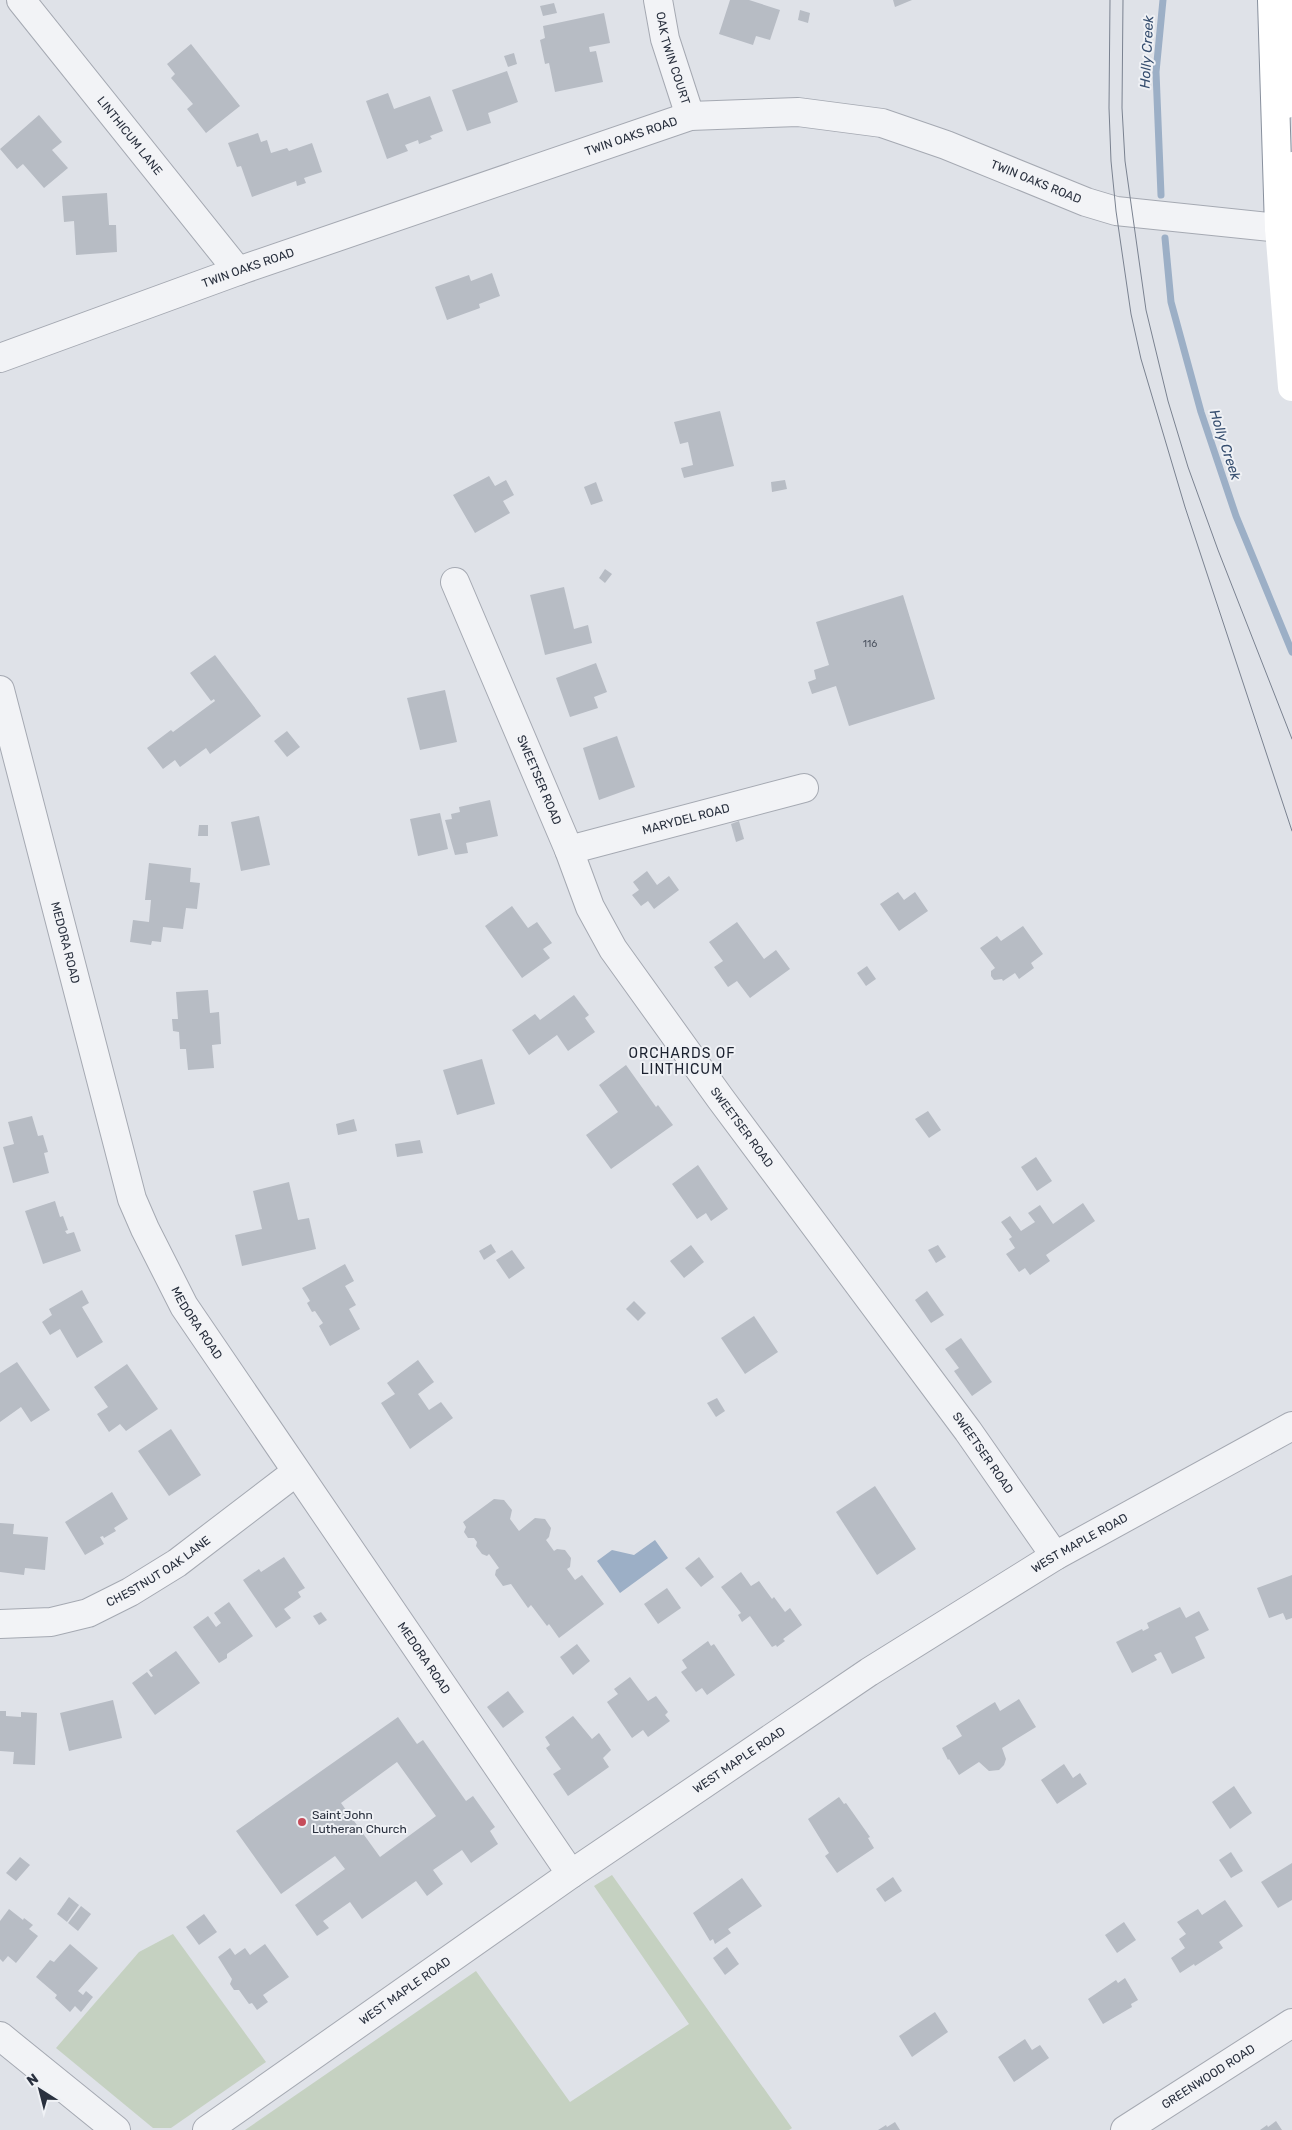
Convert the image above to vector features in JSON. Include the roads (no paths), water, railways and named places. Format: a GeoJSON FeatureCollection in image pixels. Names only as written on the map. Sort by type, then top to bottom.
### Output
{"type":"FeatureCollection","features":[{"type":"Feature","properties":{"kind":"main road"},"geometry":{"type":"LineString","coordinates":[[1272,0],[1292,387]]}},
{"type":"Feature","properties":{"kind":"main road"},"geometry":{"type":"LineString","coordinates":[[1285,225],[1292,0]]}},
{"type":"Feature","properties":{"kind":"main road"},"geometry":{"type":"LineString","coordinates":[[1285,225],[1292,166]]}},
{"type":"Feature","properties":{"kind":"street","name":"LINTHICUM LANE"},"geometry":{"type":"LineString","coordinates":[[21,0],[238,271]]}},
{"type":"Feature","properties":{"kind":"street","name":"OAK TWIN COURT"},"geometry":{"type":"LineString","coordinates":[[658,0],[665,39],[690,116]]}},
{"type":"Feature","properties":{"kind":"street","name":"TWIN OAKS ROAD"},"geometry":{"type":"LineString","coordinates":[[0,358],[238,271],[690,116],[798,112],[882,123],[946,145],[1086,202],[1116,211],[1285,225]]}},
{"type":"Feature","properties":{"kind":"street","name":"SWEETSER ROAD"},"geometry":{"type":"LineString","coordinates":[[455,582],[569,850],[590,907],[613,949],[720,1098],[968,1431],[1055,1556]]}},
{"type":"Feature","properties":{"kind":"street","name":"MEDORA ROAD"},"geometry":{"type":"LineString","coordinates":[[0,690],[132,1199],[145,1229],[184,1306],[571,1874]]}},
{"type":"Feature","properties":{"kind":"street","name":"MARYDEL ROAD"},"geometry":{"type":"LineString","coordinates":[[569,850],[804,788]]}},
{"type":"Feature","properties":{"kind":"street","name":"WEST MAPLE ROAD"},"geometry":{"type":"LineString","coordinates":[[207,2130],[571,1874],[869,1672],[1055,1556],[1292,1426]]}},
{"type":"Feature","properties":{"kind":"street","name":"CHESTNUT OAK LANE"},"geometry":{"type":"LineString","coordinates":[[0,1624],[51,1622],[88,1613],[130,1592],[177,1563],[296,1472]]}},
{"type":"Feature","properties":{"kind":"street","name":"GREENWOOD ROAD"},"geometry":{"type":"LineString","coordinates":[[1125,2130],[1292,2023]]}},
{"type":"Feature","properties":{"kind":"street"},"geometry":{"type":"LineString","coordinates":[[0,2036],[116,2130]]}},
{"type":"Feature","properties":{"kind":"water"},"geometry":{"type":"Polygon","coordinates":[[[655,1540],[668,1558],[620,1593],[597,1561],[612,1550],[634,1555],[655,1540]]]}},
{"type":"Feature","properties":{"kind":"waterway","name":"Holly Creek"},"geometry":{"type":"LineString","coordinates":[[1161,195],[1156,72],[1163,0]]}},
{"type":"Feature","properties":{"kind":"waterway","name":"Holly Creek"},"geometry":{"type":"LineString","coordinates":[[1165,238],[1171,302],[1201,412],[1236,516],[1292,652]]}},
{"type":"Feature","properties":{"kind":"tram line"},"geometry":{"type":"LineString","coordinates":[[1110,0],[1109,108],[1111,161],[1116,211],[1131,314],[1141,359],[1185,507],[1292,831]]}},
{"type":"Feature","properties":{"kind":"tram line"},"geometry":{"type":"LineString","coordinates":[[1123,0],[1122,108],[1125,161],[1146,310],[1168,401],[1188,467],[1218,550],[1292,739]]}},
{"type":"Feature","properties":{"kind":"place","name":"Saint John Lutheran Church"},"geometry":{"type":"Point","coordinates":[302,1822]}},
{"type":"Feature","properties":{"kind":"district","name":"ORCHARDS OF LINTHICUM"},"geometry":{"type":"Point","coordinates":[682,1062]}}]}
